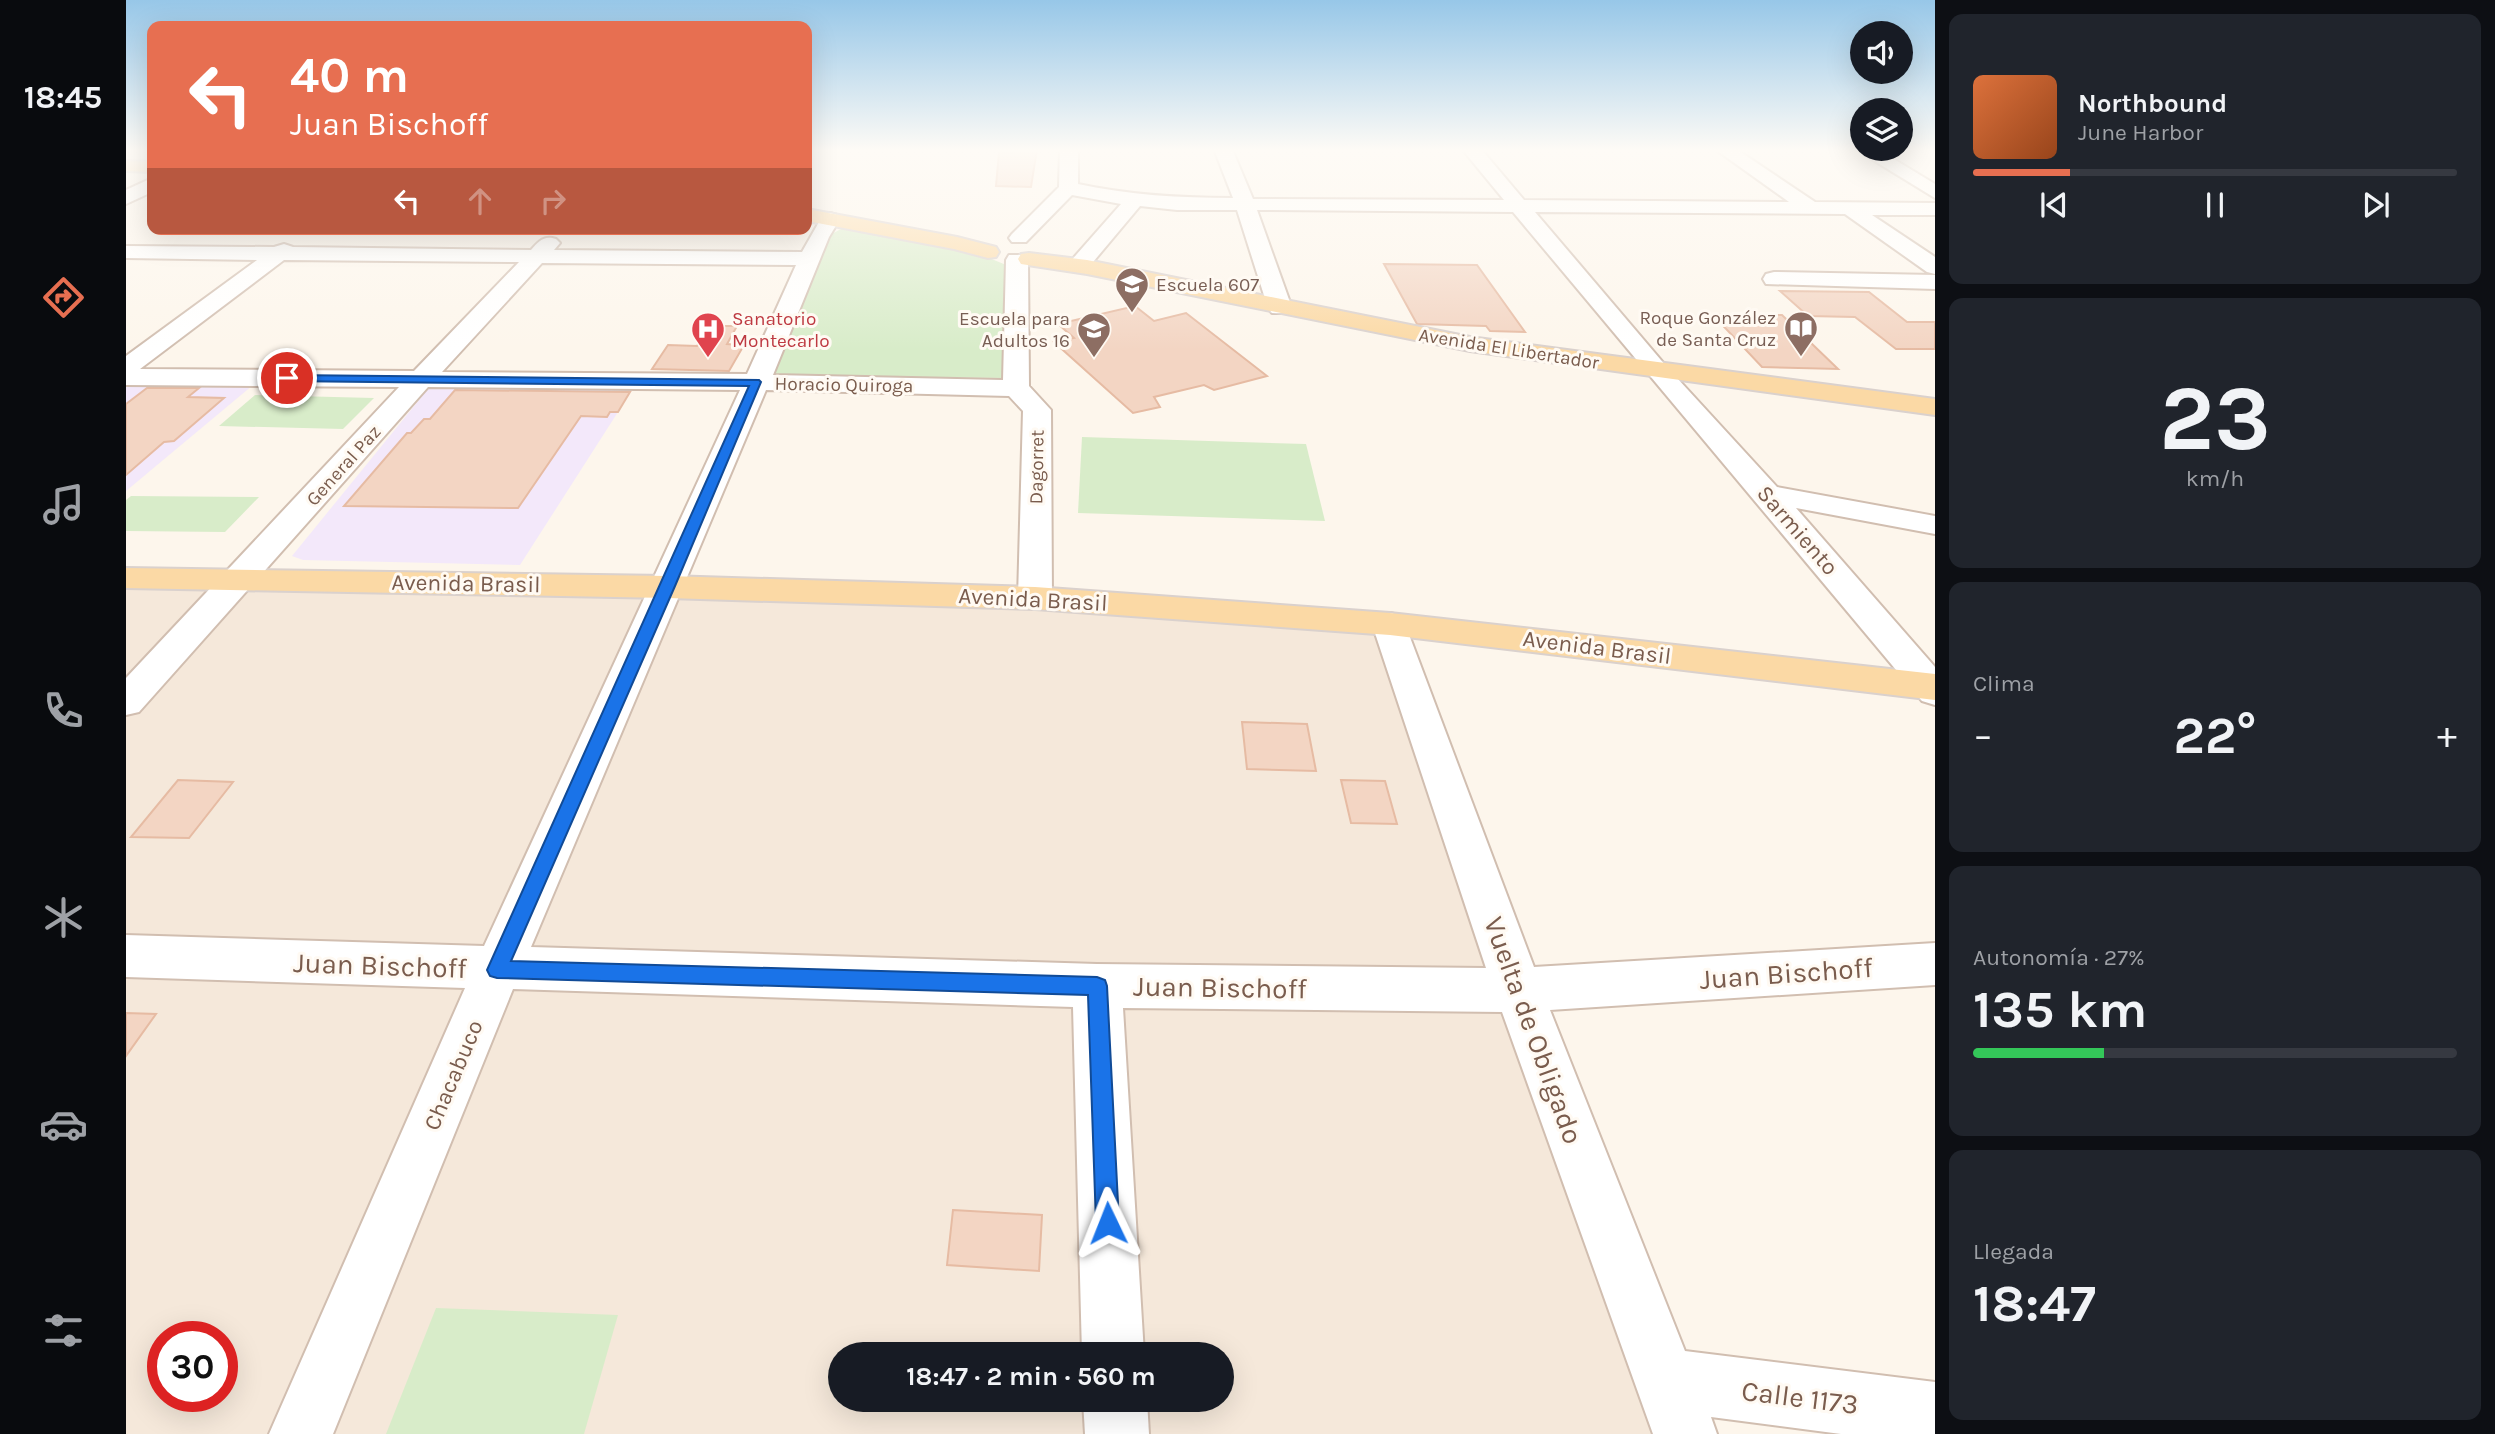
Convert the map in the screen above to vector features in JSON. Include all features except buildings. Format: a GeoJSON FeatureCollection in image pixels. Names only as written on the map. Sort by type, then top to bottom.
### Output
{"type":"FeatureCollection","features":[{"type":"Feature","properties":{"kind":"main road","name":"Avenida El Libertador"},"geometry":{"type":"LineString","coordinates":[[818,217],[990,247],[994,256],[1027,251],[1280,307],[1470,344],[1935,407]]}},
{"type":"Feature","properties":{"kind":"main road","name":"Avenida Brasil"},"geometry":{"type":"LineString","coordinates":[[126,578],[668,586],[1035,598],[1390,624],[1570,643],[1933,688]]}},
{"type":"Feature","properties":{"kind":"street"},"geometry":{"type":"LineString","coordinates":[[1016,388],[1027,251],[1050,216]]}},
{"type":"Feature","properties":{"kind":"street"},"geometry":{"type":"LineString","coordinates":[[1084,265],[1123,216]]}},
{"type":"Feature","properties":{"kind":"street"},"geometry":{"type":"LineString","coordinates":[[1249,216],[1280,307]]}},
{"type":"Feature","properties":{"kind":"street","name":"Sarmiento"},"geometry":{"type":"LineString","coordinates":[[1526,216],[1657,371],[1767,494],[1933,688]]}},
{"type":"Feature","properties":{"kind":"street"},"geometry":{"type":"LineString","coordinates":[[1861,216],[1935,267]]}},
{"type":"Feature","properties":{"kind":"street","name":"Chacabuco"},"geometry":{"type":"LineString","coordinates":[[301,1434],[497,970],[668,586],[809,259],[818,217]]}},
{"type":"Feature","properties":{"kind":"street"},"geometry":{"type":"LineString","coordinates":[[126,368],[303,235]]}},
{"type":"Feature","properties":{"kind":"street","name":"General Paz"},"geometry":{"type":"LineString","coordinates":[[126,702],[556,235]]}},
{"type":"Feature","properties":{"kind":"street"},"geometry":{"type":"LineString","coordinates":[[126,252],[809,259]]}},
{"type":"Feature","properties":{"kind":"street"},"geometry":{"type":"LineString","coordinates":[[1774,279],[1935,282]]}},
{"type":"Feature","properties":{"kind":"street","name":"Horacio Quiroga"},"geometry":{"type":"LineString","coordinates":[[126,377],[755,382],[1016,388]]}},
{"type":"Feature","properties":{"kind":"street","name":"Dagorret"},"geometry":{"type":"LineString","coordinates":[[1016,388],[1037,410],[1035,598]]}},
{"type":"Feature","properties":{"kind":"street"},"geometry":{"type":"LineString","coordinates":[[1767,494],[1935,525]]}},
{"type":"Feature","properties":{"kind":"street","name":"Vuelta de Obligado"},"geometry":{"type":"LineString","coordinates":[[1390,624],[1518,990],[1675,1407]]}},
{"type":"Feature","properties":{"kind":"street","name":"Juan Bischoff"},"geometry":{"type":"LineString","coordinates":[[126,956],[497,970],[1097,986],[1518,990],[1935,964]]}},
{"type":"Feature","properties":{"kind":"street"},"geometry":{"type":"LineString","coordinates":[[1097,986],[1112,1342]]}},
{"type":"Feature","properties":{"kind":"street","name":"Calle 1173"},"geometry":{"type":"LineString","coordinates":[[1675,1407],[1935,1414]]}},
{"type":"Feature","properties":{"kind":"street"},"geometry":{"type":"LineString","coordinates":[[1116,1412],[1117,1434]]}},
{"type":"Feature","properties":{"kind":"shaded area"},"geometry":{"type":"Polygon","coordinates":[[[126,381],[253,385],[126,491],[126,381]]]}},
{"type":"Feature","properties":{"kind":"shaded area"},"geometry":{"type":"Polygon","coordinates":[[[437,384],[634,387],[520,565],[303,560],[292,556],[428,389],[437,384]]]}},
{"type":"Feature","properties":{"kind":"shaded area"},"geometry":{"type":"Polygon","coordinates":[[[126,578],[668,587],[1390,624],[1676,1434],[126,1434],[126,578]]]}},
{"type":"Feature","properties":{"kind":"green space"},"geometry":{"type":"Polygon","coordinates":[[[843,228],[982,255],[1011,267],[1007,378],[770,376],[826,237],[843,228]]]}},
{"type":"Feature","properties":{"kind":"green space"},"geometry":{"type":"Polygon","coordinates":[[[255,395],[374,398],[343,429],[219,426],[255,395]]]}},
{"type":"Feature","properties":{"kind":"green space"},"geometry":{"type":"Polygon","coordinates":[[[1082,437],[1306,444],[1325,521],[1078,513],[1082,437]]]}},
{"type":"Feature","properties":{"kind":"green space"},"geometry":{"type":"Polygon","coordinates":[[[131,496],[259,497],[225,532],[126,531],[126,500],[131,496]]]}},
{"type":"Feature","properties":{"kind":"green space"},"geometry":{"type":"Polygon","coordinates":[[[436,1308],[618,1315],[584,1434],[386,1434],[436,1308]]]}},
{"type":"Feature","properties":{"kind":"place","name":"Escuela 607"},"geometry":{"type":"Point","coordinates":[1132,314]}},
{"type":"Feature","properties":{"kind":"place","name":"Roque González de Santa Cruz"},"geometry":{"type":"Point","coordinates":[1801,358]}},
{"type":"Feature","properties":{"kind":"place","name":"Sanatorio Montecarlo"},"geometry":{"type":"Point","coordinates":[708,359]}},
{"type":"Feature","properties":{"kind":"place","name":"Escuela para Adultos 16"},"geometry":{"type":"Point","coordinates":[1094,359]}},
{"type":"Feature","properties":{"kind":"route"},"geometry":{"type":"LineString","coordinates":[[287,378],[755,382],[668,586],[497,970],[1097,986],[1108,1223]]}}]}
